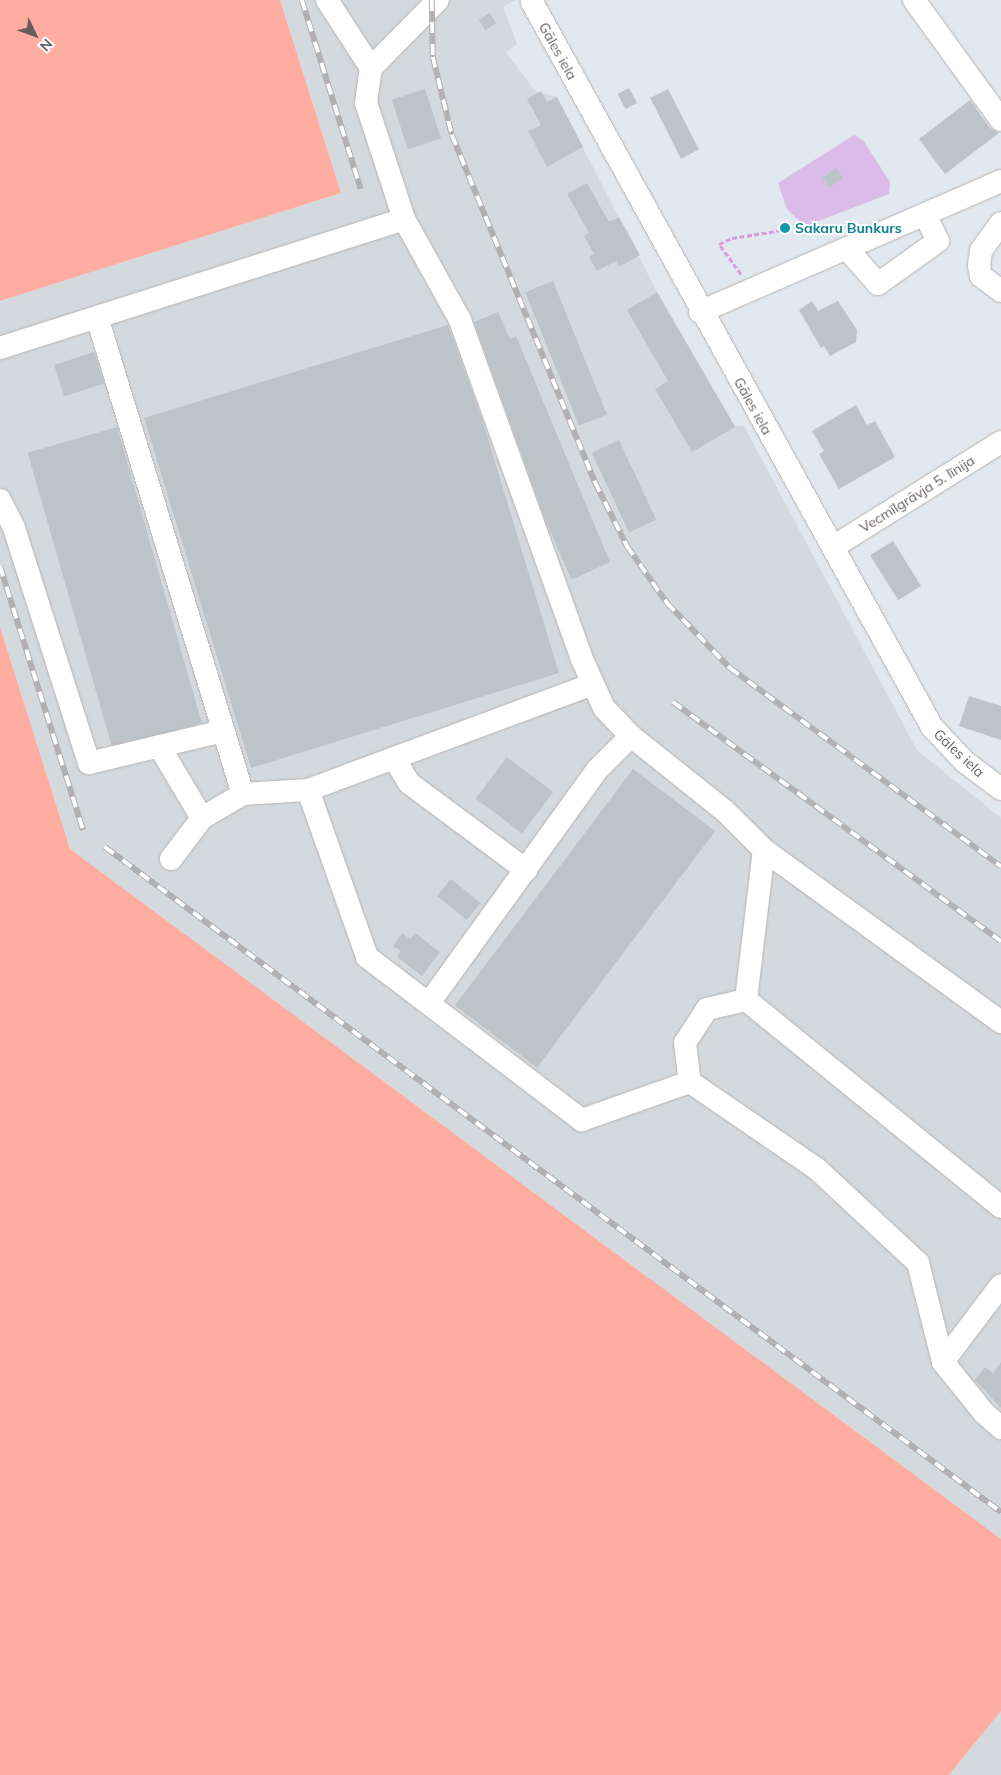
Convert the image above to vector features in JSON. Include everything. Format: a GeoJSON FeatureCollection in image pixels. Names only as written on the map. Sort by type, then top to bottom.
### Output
{"type":"FeatureCollection","features":[{"type":"Feature","properties":{"kind":"street"},"geometry":{"type":"LineString","coordinates":[[327,0],[371,68]]}},
{"type":"Feature","properties":{"kind":"street"},"geometry":{"type":"LineString","coordinates":[[438,0],[371,68],[366,103],[404,219],[460,320],[532,525],[604,708],[631,736],[726,811],[764,850],[1001,1022]]}},
{"type":"Feature","properties":{"kind":"street"},"geometry":{"type":"LineString","coordinates":[[914,0],[1001,120]]}},
{"type":"Feature","properties":{"kind":"street","name":"Gāles iela"},"geometry":{"type":"LineString","coordinates":[[531,1],[700,312],[833,546],[932,728],[965,762],[1001,790]]}},
{"type":"Feature","properties":{"kind":"street"},"geometry":{"type":"LineString","coordinates":[[700,312],[999,186]]}},
{"type":"Feature","properties":{"kind":"street"},"geometry":{"type":"LineString","coordinates":[[848,250],[878,284],[938,241],[926,216]]}},
{"type":"Feature","properties":{"kind":"street"},"geometry":{"type":"LineString","coordinates":[[0,348],[404,219]]}},
{"type":"Feature","properties":{"kind":"street"},"geometry":{"type":"LineString","coordinates":[[1001,223],[981,250],[979,265],[982,276],[1001,291]]}},
{"type":"Feature","properties":{"kind":"street"},"geometry":{"type":"LineString","coordinates":[[97,317],[243,794]]}},
{"type":"Feature","properties":{"kind":"street","name":"Vecmīlgrāvja 5. līnija"},"geometry":{"type":"LineString","coordinates":[[833,546],[998,449]]}},
{"type":"Feature","properties":{"kind":"street"},"geometry":{"type":"LineString","coordinates":[[0,500],[14,528],[89,763],[223,731]]}},
{"type":"Feature","properties":{"kind":"street"},"geometry":{"type":"LineString","coordinates":[[171,859],[202,818],[243,794],[308,790],[593,684]]}},
{"type":"Feature","properties":{"kind":"street"},"geometry":{"type":"LineString","coordinates":[[429,1004],[597,770],[631,736]]}},
{"type":"Feature","properties":{"kind":"street"},"geometry":{"type":"LineString","coordinates":[[159,746],[202,818]]}},
{"type":"Feature","properties":{"kind":"street"},"geometry":{"type":"LineString","coordinates":[[394,758],[409,783],[526,870]]}},
{"type":"Feature","properties":{"kind":"street"},"geometry":{"type":"LineString","coordinates":[[308,790],[367,957],[582,1120],[690,1082]]}},
{"type":"Feature","properties":{"kind":"street"},"geometry":{"type":"LineString","coordinates":[[746,1000],[764,850]]}},
{"type":"Feature","properties":{"kind":"street"},"geometry":{"type":"LineString","coordinates":[[746,1000],[707,1009],[685,1043],[690,1082],[817,1169],[918,1263],[943,1362],[984,1413],[1001,1428]]}},
{"type":"Feature","properties":{"kind":"street"},"geometry":{"type":"LineString","coordinates":[[746,1000],[1001,1206]]}},
{"type":"Feature","properties":{"kind":"street"},"geometry":{"type":"LineString","coordinates":[[943,1362],[1001,1285]]}},
{"type":"Feature","properties":{"kind":"path"},"geometry":{"type":"LineString","coordinates":[[732,238],[782,230]]}},
{"type":"Feature","properties":{"kind":"shaded area"},"geometry":{"type":"Polygon","coordinates":[[[0,0],[280,0],[341,193],[0,301],[0,0]]]}},
{"type":"Feature","properties":{"kind":"shaded area"},"geometry":{"type":"Polygon","coordinates":[[[280,0],[516,0],[503,7],[517,44],[506,52],[535,91],[557,97],[657,292],[735,426],[744,426],[917,750],[1001,818],[1001,1539],[70,849],[0,627],[0,301],[341,193],[280,0]]]}},
{"type":"Feature","properties":{"kind":"shaded area"},"geometry":{"type":"Polygon","coordinates":[[[854,135],[863,140],[890,182],[889,194],[808,225],[798,220],[787,209],[778,183],[854,135]]]}},
{"type":"Feature","properties":{"kind":"shaded area"},"geometry":{"type":"Polygon","coordinates":[[[0,627],[70,849],[1001,1539],[1001,1711],[949,1775],[0,1775],[0,627]]]}},
{"type":"Feature","properties":{"kind":"shaded area"},"geometry":{"type":"Polygon","coordinates":[[[1001,1711],[1001,1775],[949,1775],[1001,1711]]]}},
{"type":"Feature","properties":{"kind":"building"},"geometry":{"type":"Polygon","coordinates":[[[490,13],[496,23],[485,30],[479,20],[490,13]]]}},
{"type":"Feature","properties":{"kind":"building"},"geometry":{"type":"Polygon","coordinates":[[[629,88],[637,103],[626,109],[618,94],[629,88]]]}},
{"type":"Feature","properties":{"kind":"building"},"geometry":{"type":"Polygon","coordinates":[[[425,89],[441,138],[408,149],[392,100],[425,89]]]}},
{"type":"Feature","properties":{"kind":"building"},"geometry":{"type":"Polygon","coordinates":[[[668,89],[699,150],[681,159],[650,98],[668,89]]]}},
{"type":"Feature","properties":{"kind":"building"},"geometry":{"type":"Polygon","coordinates":[[[541,91],[547,102],[557,97],[583,147],[547,167],[528,131],[541,125],[527,99],[541,91]]]}},
{"type":"Feature","properties":{"kind":"building"},"geometry":{"type":"Polygon","coordinates":[[[970,100],[990,128],[999,133],[945,174],[919,139],[970,100]]]}},
{"type":"Feature","properties":{"kind":"building"},"geometry":{"type":"Polygon","coordinates":[[[836,168],[843,178],[829,188],[822,178],[836,168]]]}},
{"type":"Feature","properties":{"kind":"building"},"geometry":{"type":"Polygon","coordinates":[[[587,183],[609,222],[619,217],[640,255],[619,267],[616,261],[597,271],[589,257],[594,254],[584,236],[589,233],[567,194],[587,183]]]}},
{"type":"Feature","properties":{"kind":"building"},"geometry":{"type":"Polygon","coordinates":[[[553,281],[607,415],[579,426],[525,292],[553,281]]]}},
{"type":"Feature","properties":{"kind":"building"},"geometry":{"type":"Polygon","coordinates":[[[657,292],[735,427],[692,452],[655,389],[668,381],[627,310],[657,292]]]}},
{"type":"Feature","properties":{"kind":"building"},"geometry":{"type":"Polygon","coordinates":[[[812,301],[818,311],[838,301],[857,330],[856,342],[830,356],[824,346],[821,348],[799,310],[812,301]]]}},
{"type":"Feature","properties":{"kind":"building"},"geometry":{"type":"Polygon","coordinates":[[[498,312],[510,339],[516,336],[610,562],[576,578],[571,579],[545,519],[474,322],[498,312]]]}},
{"type":"Feature","properties":{"kind":"building"},"geometry":{"type":"Polygon","coordinates":[[[448,325],[482,419],[559,673],[251,768],[144,418],[448,325]]]}},
{"type":"Feature","properties":{"kind":"building"},"geometry":{"type":"Polygon","coordinates":[[[94,352],[104,383],[64,396],[54,365],[94,352]]]}},
{"type":"Feature","properties":{"kind":"building"},"geometry":{"type":"Polygon","coordinates":[[[856,405],[867,425],[875,421],[895,457],[839,489],[819,454],[824,451],[812,431],[856,405]]]}},
{"type":"Feature","properties":{"kind":"building"},"geometry":{"type":"Polygon","coordinates":[[[117,427],[202,723],[112,749],[28,453],[117,427]]]}},
{"type":"Feature","properties":{"kind":"building"},"geometry":{"type":"Polygon","coordinates":[[[619,440],[656,520],[629,532],[592,453],[619,440]]]}},
{"type":"Feature","properties":{"kind":"building"},"geometry":{"type":"Polygon","coordinates":[[[893,541],[921,586],[898,600],[870,555],[893,541]]]}},
{"type":"Feature","properties":{"kind":"building"},"geometry":{"type":"Polygon","coordinates":[[[969,696],[1001,706],[1001,740],[959,726],[969,696]]]}},
{"type":"Feature","properties":{"kind":"building"},"geometry":{"type":"Polygon","coordinates":[[[507,757],[553,792],[522,833],[476,799],[507,757]]]}},
{"type":"Feature","properties":{"kind":"building"},"geometry":{"type":"Polygon","coordinates":[[[633,769],[715,831],[537,1067],[455,1005],[633,769]]]}},
{"type":"Feature","properties":{"kind":"building"},"geometry":{"type":"Polygon","coordinates":[[[451,879],[481,903],[467,920],[437,896],[451,879]]]}},
{"type":"Feature","properties":{"kind":"building"},"geometry":{"type":"Polygon","coordinates":[[[402,933],[410,939],[415,933],[440,952],[422,976],[397,957],[401,951],[393,946],[402,933]]]}},
{"type":"Feature","properties":{"kind":"building"},"geometry":{"type":"Polygon","coordinates":[[[1001,1362],[1001,1408],[975,1380],[985,1367],[993,1373],[1001,1362]]]}},
{"type":"Feature","properties":{"kind":"railway"},"geometry":{"type":"LineString","coordinates":[[302,0],[361,189]]}},
{"type":"Feature","properties":{"kind":"railway"},"geometry":{"type":"LineString","coordinates":[[432,0],[433,57],[452,135],[595,482],[627,546],[667,603],[730,668],[1001,866]]}},
{"type":"Feature","properties":{"kind":"railway"},"geometry":{"type":"LineString","coordinates":[[0,566],[83,830]]}},
{"type":"Feature","properties":{"kind":"railway"},"geometry":{"type":"LineString","coordinates":[[673,702],[1001,941]]}},
{"type":"Feature","properties":{"kind":"railway"},"geometry":{"type":"LineString","coordinates":[[105,847],[1001,1512]]}},
{"type":"Feature","properties":{"kind":"place","name":"Sakaru Bunkurs"},"geometry":{"type":"Point","coordinates":[785,228]}}]}
